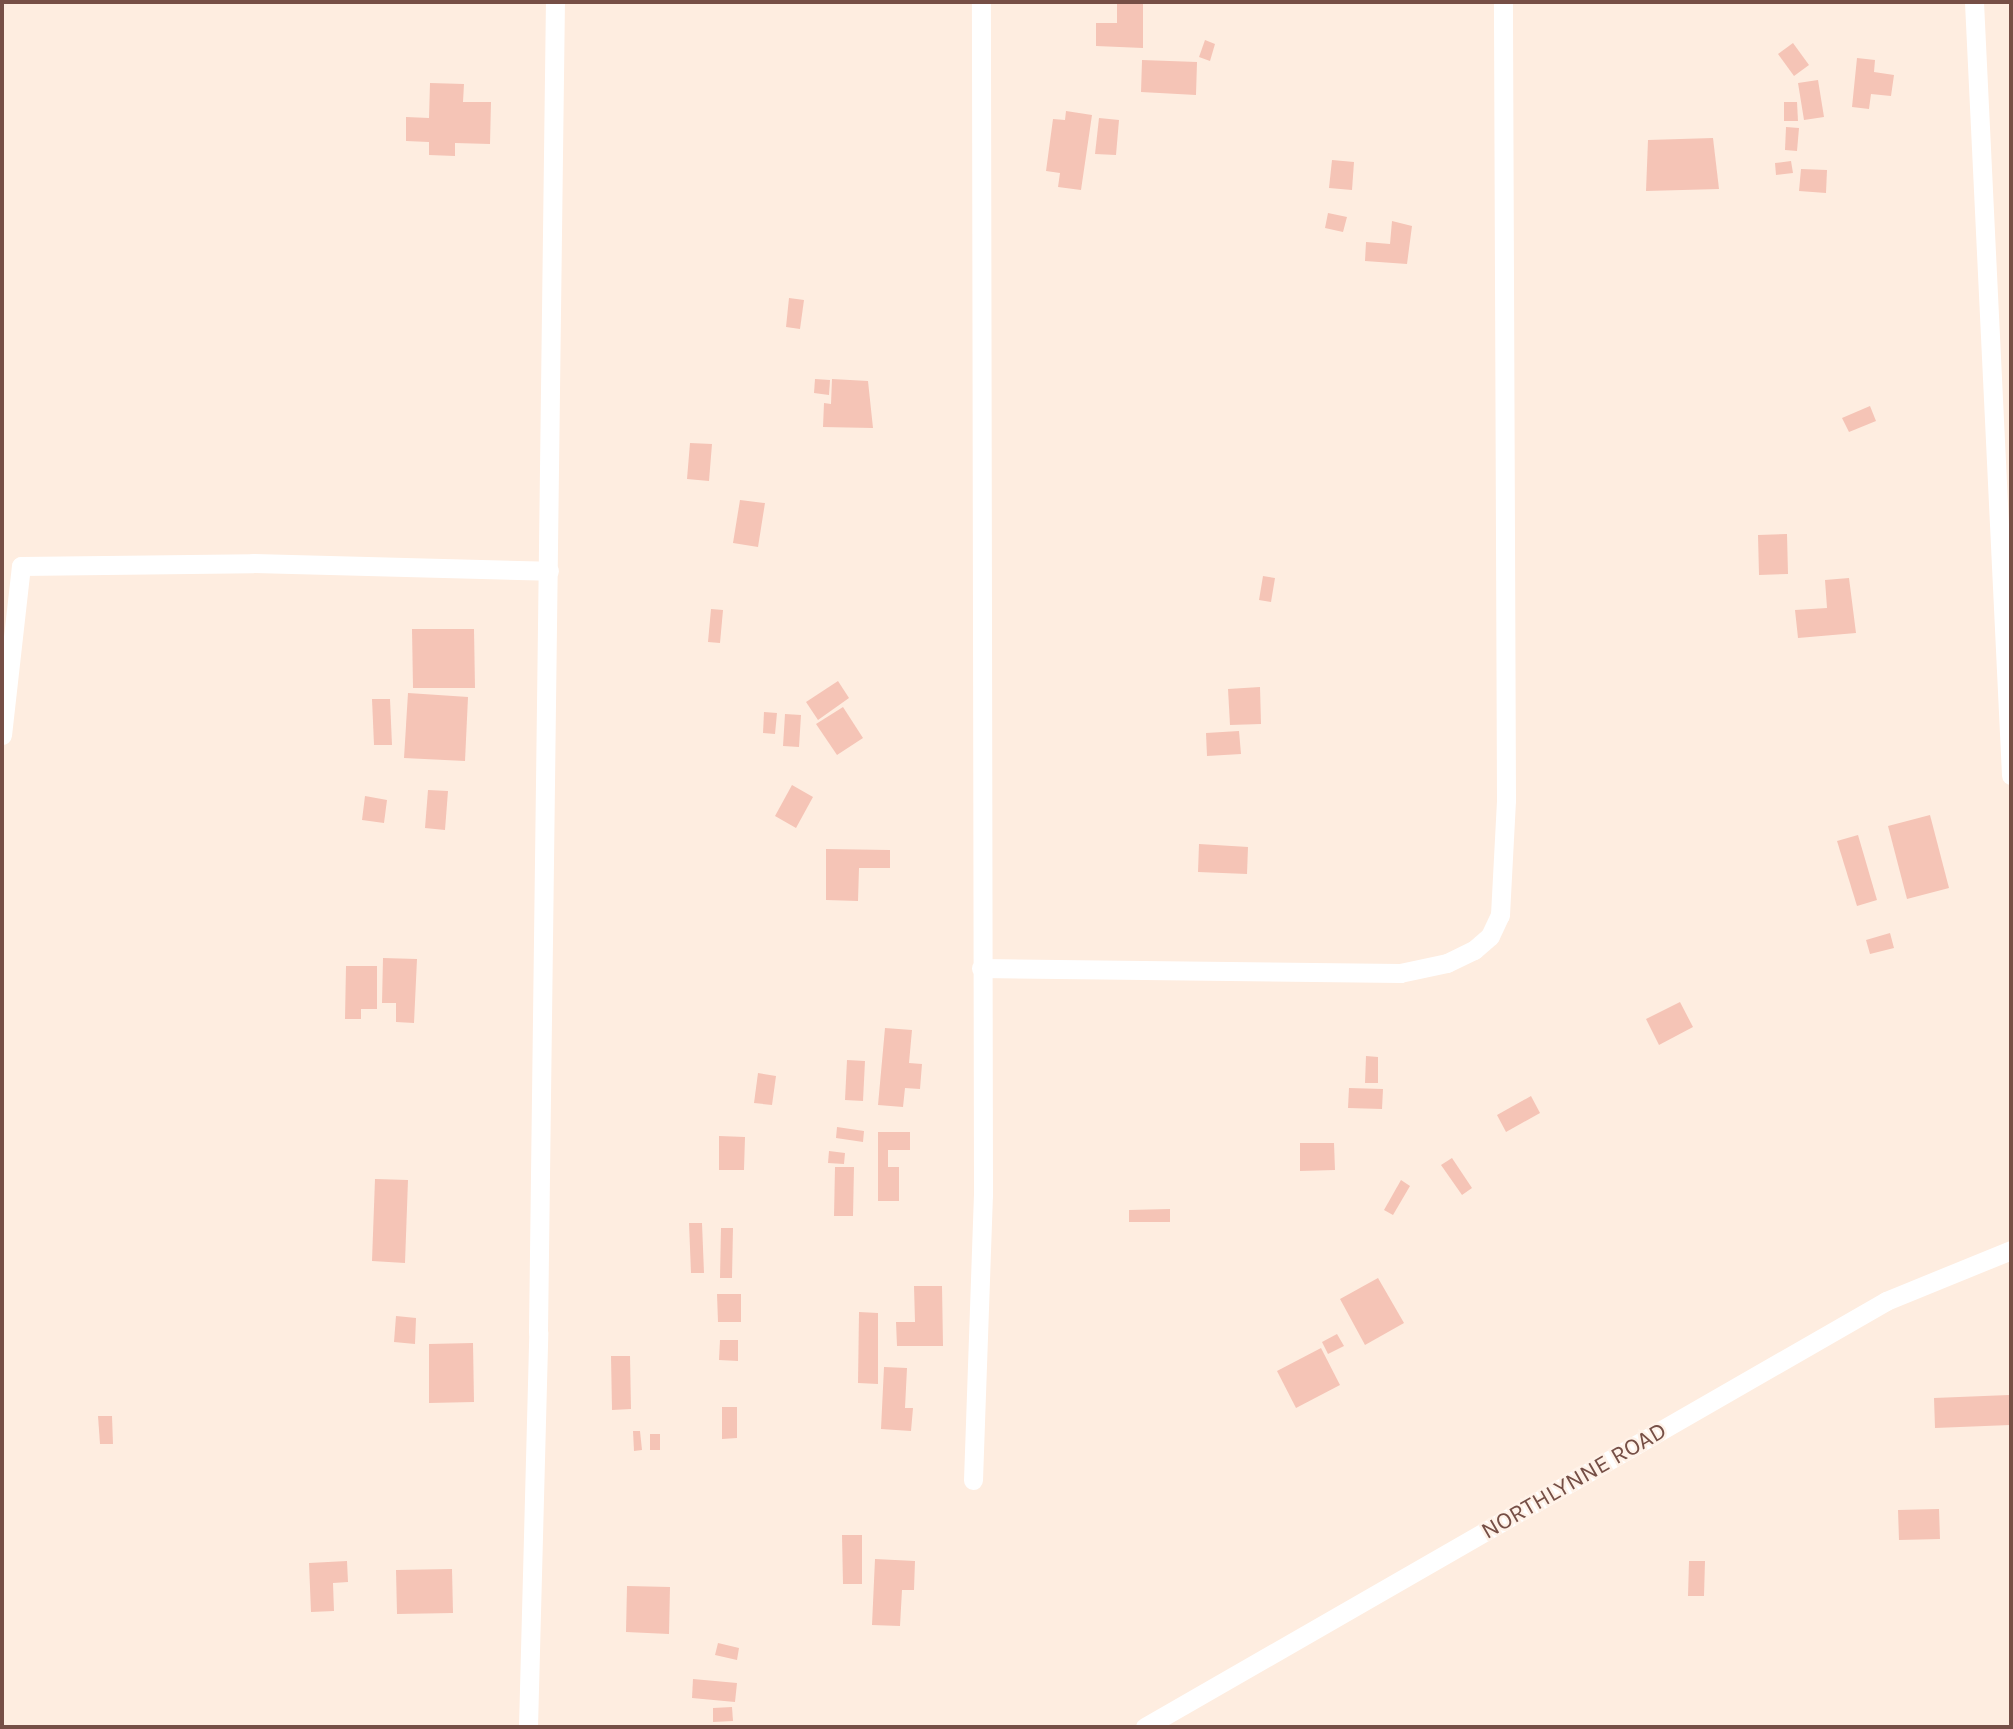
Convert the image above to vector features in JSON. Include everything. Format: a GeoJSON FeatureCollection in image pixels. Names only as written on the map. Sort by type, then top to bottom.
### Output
{"type":"FeatureCollection","features":[{"type":"Feature","properties":{"kind":"street"},"geometry":{"type":"LineString","coordinates":[[528,1727],[549,571],[555,2]]}},
{"type":"Feature","properties":{"kind":"street"},"geometry":{"type":"LineString","coordinates":[[973,1480],[983,1195],[981,2]]}},
{"type":"Feature","properties":{"kind":"street"},"geometry":{"type":"LineString","coordinates":[[981,968],[1400,973],[1447,963],[1474,950],[1490,936],[1500,915],[1506,800],[1503,2]]}},
{"type":"Feature","properties":{"kind":"street"},"geometry":{"type":"LineString","coordinates":[[1974,2],[2011,775]]}},
{"type":"Feature","properties":{"kind":"street"},"geometry":{"type":"LineString","coordinates":[[2,736],[21,566],[253,563],[549,571]]}},
{"type":"Feature","properties":{"kind":"street","name":"NORTHLYNNE ROAD"},"geometry":{"type":"LineString","coordinates":[[1145,1727],[1886,1301],[2011,1250]]}},
{"type":"Feature","properties":{"kind":"building"},"geometry":{"type":"Polygon","coordinates":[[[1117,2],[1143,2],[1143,48],[1096,46],[1096,23],[1117,23],[1117,2]]]}},
{"type":"Feature","properties":{"kind":"building"},"geometry":{"type":"Polygon","coordinates":[[[1205,40],[1215,44],[1210,61],[1199,57],[1205,40]]]}},
{"type":"Feature","properties":{"kind":"building"},"geometry":{"type":"Polygon","coordinates":[[[1793,43],[1809,65],[1794,76],[1778,54],[1793,43]]]}},
{"type":"Feature","properties":{"kind":"building"},"geometry":{"type":"Polygon","coordinates":[[[1857,58],[1875,60],[1874,72],[1894,75],[1891,96],[1871,94],[1869,109],[1852,107],[1857,58]]]}},
{"type":"Feature","properties":{"kind":"building"},"geometry":{"type":"Polygon","coordinates":[[[1142,60],[1197,62],[1196,95],[1141,92],[1142,60]]]}},
{"type":"Feature","properties":{"kind":"building"},"geometry":{"type":"Polygon","coordinates":[[[1818,80],[1824,117],[1804,120],[1798,83],[1818,80]]]}},
{"type":"Feature","properties":{"kind":"building"},"geometry":{"type":"Polygon","coordinates":[[[430,83],[464,84],[463,102],[491,102],[490,144],[455,143],[455,156],[429,155],[429,142],[406,141],[406,117],[429,118],[430,83]]]}},
{"type":"Feature","properties":{"kind":"building"},"geometry":{"type":"Polygon","coordinates":[[[1784,102],[1797,102],[1798,121],[1784,121],[1784,102]]]}},
{"type":"Feature","properties":{"kind":"building"},"geometry":{"type":"Polygon","coordinates":[[[1066,111],[1092,115],[1081,190],[1058,187],[1060,173],[1046,171],[1053,119],[1065,120],[1066,111]]]}},
{"type":"Feature","properties":{"kind":"building"},"geometry":{"type":"Polygon","coordinates":[[[1099,118],[1119,120],[1116,155],[1095,154],[1099,118]]]}},
{"type":"Feature","properties":{"kind":"building"},"geometry":{"type":"Polygon","coordinates":[[[1786,127],[1799,128],[1797,151],[1785,150],[1786,127]]]}},
{"type":"Feature","properties":{"kind":"building"},"geometry":{"type":"Polygon","coordinates":[[[1713,138],[1719,189],[1646,191],[1648,140],[1713,138]]]}},
{"type":"Feature","properties":{"kind":"building"},"geometry":{"type":"Polygon","coordinates":[[[1332,160],[1354,162],[1352,190],[1329,188],[1332,160]]]}},
{"type":"Feature","properties":{"kind":"building"},"geometry":{"type":"Polygon","coordinates":[[[1791,161],[1793,173],[1776,175],[1775,163],[1791,161]]]}},
{"type":"Feature","properties":{"kind":"building"},"geometry":{"type":"Polygon","coordinates":[[[1801,169],[1827,170],[1826,193],[1799,191],[1801,169]]]}},
{"type":"Feature","properties":{"kind":"building"},"geometry":{"type":"Polygon","coordinates":[[[1328,213],[1347,217],[1343,232],[1325,228],[1328,213]]]}},
{"type":"Feature","properties":{"kind":"building"},"geometry":{"type":"Polygon","coordinates":[[[1392,221],[1412,226],[1407,264],[1365,261],[1366,242],[1390,244],[1392,221]]]}},
{"type":"Feature","properties":{"kind":"building"},"geometry":{"type":"Polygon","coordinates":[[[789,298],[804,300],[800,329],[786,327],[789,298]]]}},
{"type":"Feature","properties":{"kind":"building"},"geometry":{"type":"Polygon","coordinates":[[[815,379],[830,380],[829,395],[814,393],[815,379]]]}},
{"type":"Feature","properties":{"kind":"building"},"geometry":{"type":"Polygon","coordinates":[[[832,379],[868,381],[873,428],[823,427],[824,403],[831,404],[832,379]]]}},
{"type":"Feature","properties":{"kind":"building"},"geometry":{"type":"Polygon","coordinates":[[[1870,406],[1876,421],[1849,432],[1842,418],[1870,406]]]}},
{"type":"Feature","properties":{"kind":"building"},"geometry":{"type":"Polygon","coordinates":[[[690,443],[712,444],[709,481],[687,479],[690,443]]]}},
{"type":"Feature","properties":{"kind":"building"},"geometry":{"type":"Polygon","coordinates":[[[740,500],[765,503],[758,547],[733,543],[740,500]]]}},
{"type":"Feature","properties":{"kind":"building"},"geometry":{"type":"Polygon","coordinates":[[[1787,534],[1788,574],[1759,575],[1758,535],[1787,534]]]}},
{"type":"Feature","properties":{"kind":"building"},"geometry":{"type":"Polygon","coordinates":[[[1263,576],[1275,578],[1271,602],[1259,600],[1263,576]]]}},
{"type":"Feature","properties":{"kind":"building"},"geometry":{"type":"Polygon","coordinates":[[[1849,578],[1856,633],[1798,638],[1795,610],[1827,608],[1825,580],[1849,578]]]}},
{"type":"Feature","properties":{"kind":"building"},"geometry":{"type":"Polygon","coordinates":[[[711,609],[723,610],[720,643],[708,642],[711,609]]]}},
{"type":"Feature","properties":{"kind":"building"},"geometry":{"type":"Polygon","coordinates":[[[412,629],[474,629],[475,688],[413,688],[412,629]]]}},
{"type":"Feature","properties":{"kind":"building"},"geometry":{"type":"Polygon","coordinates":[[[838,681],[849,698],[818,720],[806,702],[838,681]]]}},
{"type":"Feature","properties":{"kind":"building"},"geometry":{"type":"Polygon","coordinates":[[[1260,687],[1261,724],[1230,725],[1228,689],[1260,687]]]}},
{"type":"Feature","properties":{"kind":"building"},"geometry":{"type":"Polygon","coordinates":[[[408,693],[468,697],[465,761],[404,758],[408,693]]]}},
{"type":"Feature","properties":{"kind":"building"},"geometry":{"type":"Polygon","coordinates":[[[372,699],[390,699],[392,745],[374,745],[372,699]]]}},
{"type":"Feature","properties":{"kind":"building"},"geometry":{"type":"Polygon","coordinates":[[[843,707],[863,738],[837,755],[816,724],[843,707]]]}},
{"type":"Feature","properties":{"kind":"building"},"geometry":{"type":"Polygon","coordinates":[[[764,712],[777,713],[775,734],[763,733],[764,712]]]}},
{"type":"Feature","properties":{"kind":"building"},"geometry":{"type":"Polygon","coordinates":[[[785,714],[801,715],[799,747],[783,746],[785,714]]]}},
{"type":"Feature","properties":{"kind":"building"},"geometry":{"type":"Polygon","coordinates":[[[1239,731],[1241,754],[1207,756],[1206,733],[1239,731]]]}},
{"type":"Feature","properties":{"kind":"building"},"geometry":{"type":"Polygon","coordinates":[[[792,785],[813,797],[796,828],[775,816],[792,785]]]}},
{"type":"Feature","properties":{"kind":"building"},"geometry":{"type":"Polygon","coordinates":[[[428,790],[448,791],[445,830],[425,828],[428,790]]]}},
{"type":"Feature","properties":{"kind":"building"},"geometry":{"type":"Polygon","coordinates":[[[365,796],[387,800],[384,823],[362,820],[365,796]]]}},
{"type":"Feature","properties":{"kind":"building"},"geometry":{"type":"Polygon","coordinates":[[[1930,815],[1949,888],[1907,899],[1888,826],[1930,815]]]}},
{"type":"Feature","properties":{"kind":"building"},"geometry":{"type":"Polygon","coordinates":[[[1858,835],[1877,900],[1857,906],[1837,841],[1858,835]]]}},
{"type":"Feature","properties":{"kind":"building"},"geometry":{"type":"Polygon","coordinates":[[[1199,844],[1248,847],[1247,874],[1198,872],[1199,844]]]}},
{"type":"Feature","properties":{"kind":"building"},"geometry":{"type":"Polygon","coordinates":[[[826,849],[890,850],[890,868],[859,868],[858,901],[826,900],[826,849]]]}},
{"type":"Feature","properties":{"kind":"building"},"geometry":{"type":"Polygon","coordinates":[[[1890,933],[1894,948],[1870,954],[1866,940],[1890,933]]]}},
{"type":"Feature","properties":{"kind":"building"},"geometry":{"type":"Polygon","coordinates":[[[383,958],[417,959],[414,1023],[396,1022],[396,1003],[382,1003],[383,958]]]}},
{"type":"Feature","properties":{"kind":"building"},"geometry":{"type":"Polygon","coordinates":[[[346,966],[377,966],[377,1009],[361,1009],[361,1019],[345,1019],[346,966]]]}},
{"type":"Feature","properties":{"kind":"building"},"geometry":{"type":"Polygon","coordinates":[[[1680,1002],[1693,1027],[1659,1045],[1646,1019],[1680,1002]]]}},
{"type":"Feature","properties":{"kind":"building"},"geometry":{"type":"Polygon","coordinates":[[[885,1028],[912,1030],[909,1063],[922,1064],[920,1089],[905,1088],[903,1107],[878,1105],[885,1028]]]}},
{"type":"Feature","properties":{"kind":"building"},"geometry":{"type":"Polygon","coordinates":[[[1366,1056],[1378,1057],[1378,1083],[1365,1083],[1366,1056]]]}},
{"type":"Feature","properties":{"kind":"building"},"geometry":{"type":"Polygon","coordinates":[[[847,1060],[865,1061],[863,1101],[845,1100],[847,1060]]]}},
{"type":"Feature","properties":{"kind":"building"},"geometry":{"type":"Polygon","coordinates":[[[758,1073],[776,1076],[772,1105],[754,1103],[758,1073]]]}},
{"type":"Feature","properties":{"kind":"building"},"geometry":{"type":"Polygon","coordinates":[[[1349,1088],[1383,1089],[1382,1109],[1348,1108],[1349,1088]]]}},
{"type":"Feature","properties":{"kind":"building"},"geometry":{"type":"Polygon","coordinates":[[[1531,1096],[1540,1113],[1506,1132],[1497,1115],[1531,1096]]]}},
{"type":"Feature","properties":{"kind":"building"},"geometry":{"type":"Polygon","coordinates":[[[837,1127],[864,1131],[863,1142],[836,1138],[837,1127]]]}},
{"type":"Feature","properties":{"kind":"building"},"geometry":{"type":"Polygon","coordinates":[[[878,1132],[910,1132],[910,1150],[888,1150],[888,1167],[899,1167],[899,1201],[878,1201],[878,1132]]]}},
{"type":"Feature","properties":{"kind":"building"},"geometry":{"type":"Polygon","coordinates":[[[719,1136],[745,1137],[744,1170],[719,1170],[719,1136]]]}},
{"type":"Feature","properties":{"kind":"building"},"geometry":{"type":"Polygon","coordinates":[[[1300,1143],[1334,1143],[1335,1170],[1300,1171],[1300,1143]]]}},
{"type":"Feature","properties":{"kind":"building"},"geometry":{"type":"Polygon","coordinates":[[[829,1151],[845,1153],[844,1164],[828,1163],[829,1151]]]}},
{"type":"Feature","properties":{"kind":"building"},"geometry":{"type":"Polygon","coordinates":[[[1452,1158],[1472,1188],[1462,1195],[1441,1165],[1452,1158]]]}},
{"type":"Feature","properties":{"kind":"building"},"geometry":{"type":"Polygon","coordinates":[[[835,1167],[854,1167],[853,1216],[834,1216],[835,1167]]]}},
{"type":"Feature","properties":{"kind":"building"},"geometry":{"type":"Polygon","coordinates":[[[375,1179],[408,1180],[405,1263],[372,1261],[375,1179]]]}},
{"type":"Feature","properties":{"kind":"building"},"geometry":{"type":"Polygon","coordinates":[[[1401,1180],[1410,1186],[1393,1215],[1384,1210],[1401,1180]]]}},
{"type":"Feature","properties":{"kind":"building"},"geometry":{"type":"Polygon","coordinates":[[[1170,1209],[1170,1222],[1129,1222],[1129,1210],[1170,1209]]]}},
{"type":"Feature","properties":{"kind":"building"},"geometry":{"type":"Polygon","coordinates":[[[689,1223],[702,1223],[704,1273],[691,1273],[689,1223]]]}},
{"type":"Feature","properties":{"kind":"building"},"geometry":{"type":"Polygon","coordinates":[[[721,1228],[733,1228],[732,1278],[720,1278],[721,1228]]]}},
{"type":"Feature","properties":{"kind":"building"},"geometry":{"type":"Polygon","coordinates":[[[1378,1278],[1404,1323],[1365,1345],[1340,1299],[1378,1278]]]}},
{"type":"Feature","properties":{"kind":"building"},"geometry":{"type":"Polygon","coordinates":[[[914,1286],[942,1286],[943,1346],[897,1346],[896,1322],[915,1322],[914,1286]]]}},
{"type":"Feature","properties":{"kind":"building"},"geometry":{"type":"Polygon","coordinates":[[[717,1294],[741,1294],[741,1322],[718,1322],[717,1294]]]}},
{"type":"Feature","properties":{"kind":"building"},"geometry":{"type":"Polygon","coordinates":[[[859,1312],[878,1313],[878,1384],[858,1383],[859,1312]]]}},
{"type":"Feature","properties":{"kind":"building"},"geometry":{"type":"Polygon","coordinates":[[[396,1316],[416,1318],[415,1344],[394,1342],[396,1316]]]}},
{"type":"Feature","properties":{"kind":"building"},"geometry":{"type":"Polygon","coordinates":[[[1337,1334],[1344,1346],[1328,1354],[1322,1342],[1337,1334]]]}},
{"type":"Feature","properties":{"kind":"building"},"geometry":{"type":"Polygon","coordinates":[[[720,1340],[738,1340],[738,1361],[719,1360],[720,1340]]]}},
{"type":"Feature","properties":{"kind":"building"},"geometry":{"type":"Polygon","coordinates":[[[473,1343],[474,1402],[429,1403],[429,1344],[473,1343]]]}},
{"type":"Feature","properties":{"kind":"building"},"geometry":{"type":"Polygon","coordinates":[[[1321,1348],[1340,1385],[1296,1408],[1277,1371],[1321,1348]]]}},
{"type":"Feature","properties":{"kind":"building"},"geometry":{"type":"Polygon","coordinates":[[[611,1356],[630,1356],[631,1409],[612,1410],[611,1356]]]}},
{"type":"Feature","properties":{"kind":"building"},"geometry":{"type":"Polygon","coordinates":[[[884,1367],[907,1368],[905,1408],[913,1408],[911,1431],[881,1429],[884,1367]]]}},
{"type":"Feature","properties":{"kind":"building"},"geometry":{"type":"Polygon","coordinates":[[[2009,1395],[2010,1425],[1935,1428],[1934,1398],[2009,1395]]]}},
{"type":"Feature","properties":{"kind":"building"},"geometry":{"type":"Polygon","coordinates":[[[722,1407],[737,1407],[737,1438],[722,1439],[722,1407]]]}},
{"type":"Feature","properties":{"kind":"building"},"geometry":{"type":"Polygon","coordinates":[[[98,1416],[112,1416],[113,1444],[100,1444],[98,1416]]]}},
{"type":"Feature","properties":{"kind":"building"},"geometry":{"type":"Polygon","coordinates":[[[633,1431],[640,1431],[642,1450],[634,1451],[633,1431]]]}},
{"type":"Feature","properties":{"kind":"building"},"geometry":{"type":"Polygon","coordinates":[[[650,1434],[660,1434],[660,1450],[650,1450],[650,1434]]]}},
{"type":"Feature","properties":{"kind":"building"},"geometry":{"type":"Polygon","coordinates":[[[1939,1509],[1940,1539],[1899,1540],[1898,1510],[1939,1509]]]}},
{"type":"Feature","properties":{"kind":"building"},"geometry":{"type":"Polygon","coordinates":[[[842,1535],[862,1535],[862,1584],[843,1584],[842,1535]]]}},
{"type":"Feature","properties":{"kind":"building"},"geometry":{"type":"Polygon","coordinates":[[[875,1559],[915,1561],[914,1590],[902,1590],[900,1626],[872,1625],[875,1559]]]}},
{"type":"Feature","properties":{"kind":"building"},"geometry":{"type":"Polygon","coordinates":[[[347,1561],[348,1582],[333,1583],[334,1611],[311,1612],[309,1563],[347,1561]]]}},
{"type":"Feature","properties":{"kind":"building"},"geometry":{"type":"Polygon","coordinates":[[[1689,1561],[1705,1561],[1704,1596],[1688,1596],[1689,1561]]]}},
{"type":"Feature","properties":{"kind":"building"},"geometry":{"type":"Polygon","coordinates":[[[452,1569],[453,1613],[397,1614],[396,1570],[452,1569]]]}},
{"type":"Feature","properties":{"kind":"building"},"geometry":{"type":"Polygon","coordinates":[[[627,1586],[670,1587],[669,1634],[626,1632],[627,1586]]]}},
{"type":"Feature","properties":{"kind":"building"},"geometry":{"type":"Polygon","coordinates":[[[718,1643],[739,1648],[737,1660],[715,1655],[718,1643]]]}},
{"type":"Feature","properties":{"kind":"building"},"geometry":{"type":"Polygon","coordinates":[[[693,1679],[737,1683],[735,1702],[692,1698],[693,1679]]]}},
{"type":"Feature","properties":{"kind":"building"},"geometry":{"type":"Polygon","coordinates":[[[732,1707],[733,1721],[713,1722],[713,1708],[732,1707]]]}}]}
